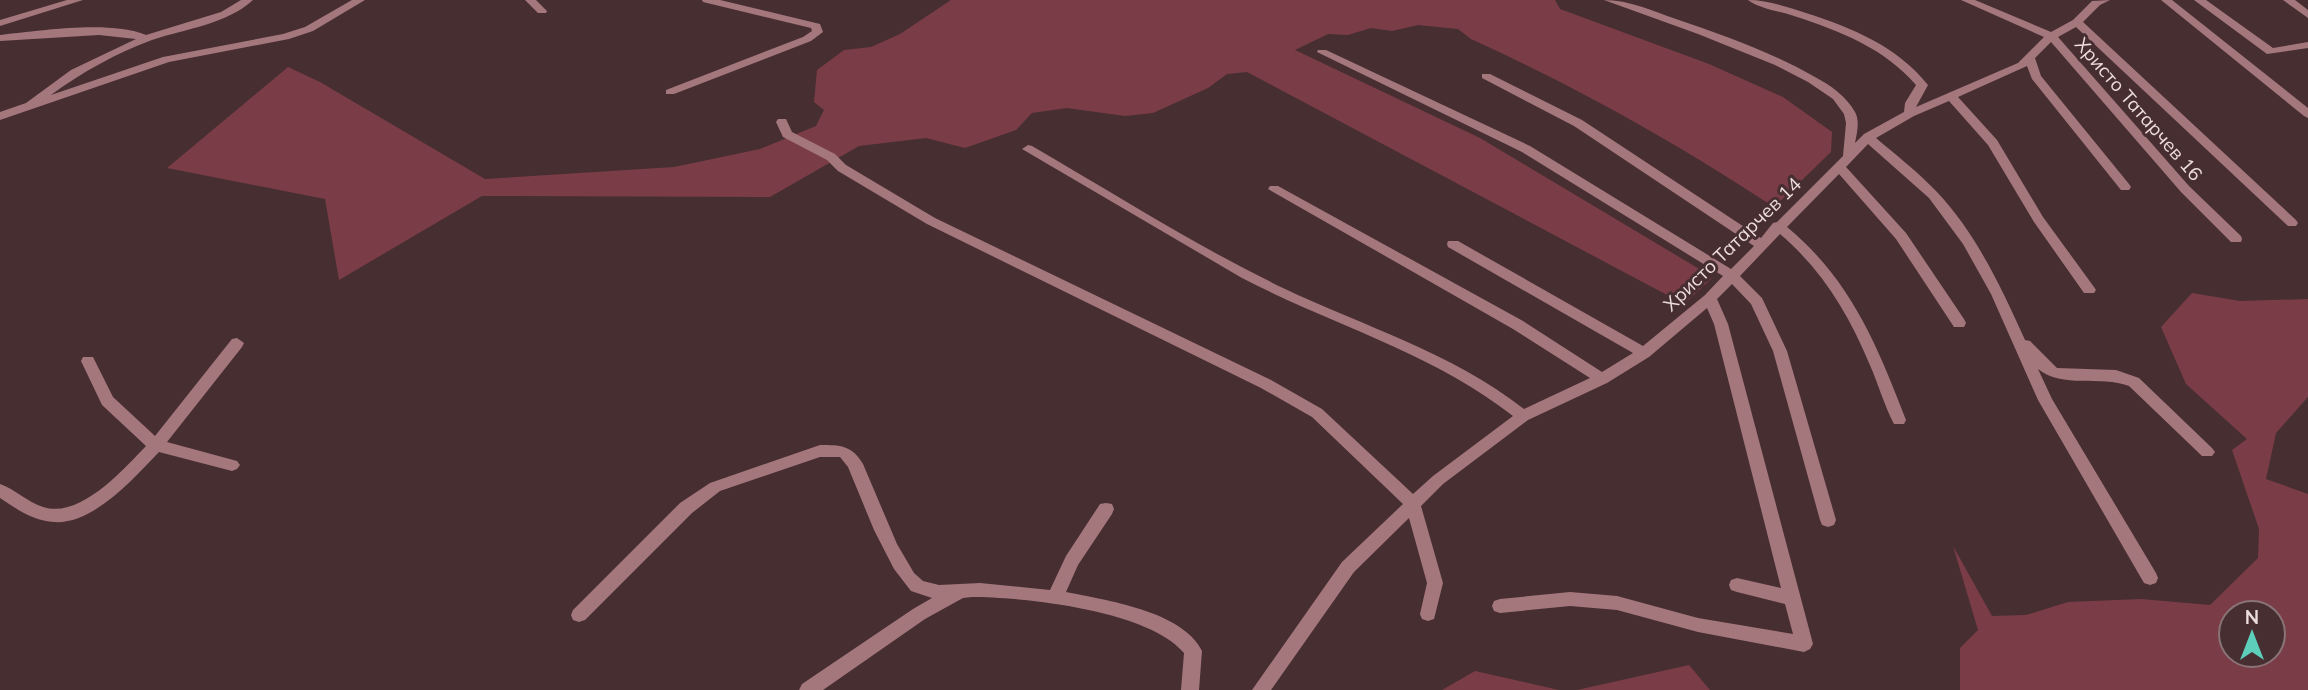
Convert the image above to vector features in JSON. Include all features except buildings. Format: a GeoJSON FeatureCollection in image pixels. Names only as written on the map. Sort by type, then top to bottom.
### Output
{"type":"FeatureCollection","features":[{"type":"Feature","properties":{"kind":"street"},"geometry":{"type":"LineString","coordinates":[[0,23],[78,0]]}},
{"type":"Feature","properties":{"kind":"street"},"geometry":{"type":"LineString","coordinates":[[24,110],[75,72],[145,39],[225,14],[248,0]]}},
{"type":"Feature","properties":{"kind":"street"},"geometry":{"type":"LineString","coordinates":[[0,116],[167,59],[285,37],[309,29],[360,0]]}},
{"type":"Feature","properties":{"kind":"street"},"geometry":{"type":"LineString","coordinates":[[530,0],[542,11]]}},
{"type":"Feature","properties":{"kind":"street"},"geometry":{"type":"LineString","coordinates":[[670,92],[807,39],[818,32],[816,26],[805,22],[762,15],[707,0]]}},
{"type":"Feature","properties":{"kind":"street"},"geometry":{"type":"LineString","coordinates":[[1609,0],[1773,59],[1810,80],[1845,104],[1850,112],[1853,120],[1848,155]]}},
{"type":"Feature","properties":{"kind":"street"},"geometry":{"type":"LineString","coordinates":[[1753,0],[1848,32],[1900,64],[1922,85],[1911,103],[1910,114]]}},
{"type":"Feature","properties":{"kind":"street","name":"Христо Татарчев 16"},"geometry":{"type":"LineString","coordinates":[[1966,0],[2052,37],[2177,180],[2236,239]]}},
{"type":"Feature","properties":{"kind":"street","name":"Христо Татарчев 14"},"geometry":{"type":"LineString","coordinates":[[1261,690],[1348,566],[1412,503],[1478,447],[1523,416],[1602,379],[1644,353],[1710,298],[1868,137],[1910,114],[1993,80],[2030,58],[2052,37],[2105,0]]}},
{"type":"Feature","properties":{"kind":"street"},"geometry":{"type":"LineString","coordinates":[[2166,0],[2308,114]]}},
{"type":"Feature","properties":{"kind":"street"},"geometry":{"type":"LineString","coordinates":[[2199,0],[2271,52],[2308,45]]}},
{"type":"Feature","properties":{"kind":"street"},"geometry":{"type":"LineString","coordinates":[[2288,0],[2308,15]]}},
{"type":"Feature","properties":{"kind":"street"},"geometry":{"type":"LineString","coordinates":[[2077,22],[2292,223]]}},
{"type":"Feature","properties":{"kind":"street"},"geometry":{"type":"LineString","coordinates":[[0,38],[119,32],[139,34],[145,39]]}},
{"type":"Feature","properties":{"kind":"street"},"geometry":{"type":"LineString","coordinates":[[1322,52],[1526,149],[1731,275],[1757,301],[1780,351],[1828,520]]}},
{"type":"Feature","properties":{"kind":"street"},"geometry":{"type":"LineString","coordinates":[[2030,58],[2036,77],[2125,187]]}},
{"type":"Feature","properties":{"kind":"street"},"geometry":{"type":"LineString","coordinates":[[1486,76],[1578,122],[1762,245]]}},
{"type":"Feature","properties":{"kind":"street"},"geometry":{"type":"LineString","coordinates":[[1952,98],[1993,143],[2038,219],[2089,290]]}},
{"type":"Feature","properties":{"kind":"street"},"geometry":{"type":"LineString","coordinates":[[782,122],[787,134],[831,156],[842,168],[930,221],[1307,407],[1335,427],[1412,503],[1435,583],[1428,614]]}},
{"type":"Feature","properties":{"kind":"street"},"geometry":{"type":"LineString","coordinates":[[1868,137],[1908,170],[1957,225],[1998,294],[2045,400],[2150,578]]}},
{"type":"Feature","properties":{"kind":"street"},"geometry":{"type":"LineString","coordinates":[[1028,149],[1274,289],[1462,372],[1498,394],[1523,416]]}},
{"type":"Feature","properties":{"kind":"street"},"geometry":{"type":"LineString","coordinates":[[1839,167],[1902,236],[1959,323]]}},
{"type":"Feature","properties":{"kind":"street"},"geometry":{"type":"LineString","coordinates":[[1274,189],[1518,325],[1602,379]]}},
{"type":"Feature","properties":{"kind":"street"},"geometry":{"type":"LineString","coordinates":[[1778,226],[1812,255],[1841,290],[1865,333],[1899,420]]}},
{"type":"Feature","properties":{"kind":"street"},"geometry":{"type":"LineString","coordinates":[[1453,244],[1644,353]]}},
{"type":"Feature","properties":{"kind":"street"},"geometry":{"type":"LineString","coordinates":[[1500,606],[1570,599],[1617,603],[1698,625],[1804,644],[1721,324],[1710,298]]}},
{"type":"Feature","properties":{"kind":"street"},"geometry":{"type":"LineString","coordinates":[[2011,323],[2036,359],[2054,373],[2116,375],[2134,382],[2207,452]]}},
{"type":"Feature","properties":{"kind":"street"},"geometry":{"type":"LineString","coordinates":[[0,490],[43,514],[61,516],[93,504],[186,412],[237,343]]}},
{"type":"Feature","properties":{"kind":"street"},"geometry":{"type":"LineString","coordinates":[[88,361],[107,401],[155,445],[232,465]]}},
{"type":"Feature","properties":{"kind":"street"},"geometry":{"type":"LineString","coordinates":[[579,615],[686,508],[708,491],[802,457],[830,450],[848,454],[855,464],[908,578],[924,590],[965,590],[1055,598],[1125,614],[1182,635],[1193,651],[1190,690]]}},
{"type":"Feature","properties":{"kind":"street"},"geometry":{"type":"LineString","coordinates":[[1055,598],[1072,561],[1106,509]]}},
{"type":"Feature","properties":{"kind":"street"},"geometry":{"type":"LineString","coordinates":[[1737,584],[1792,598]]}},
{"type":"Feature","properties":{"kind":"street"},"geometry":{"type":"LineString","coordinates":[[808,690],[928,608],[965,590]]}},
{"type":"Feature","properties":{"kind":"shaded area"},"geometry":{"type":"Polygon","coordinates":[[[951,0],[1555,0],[1560,9],[1709,64],[1783,97],[1832,132],[1831,152],[1774,207],[1701,160],[1626,117],[1471,39],[1458,29],[1418,25],[1392,31],[1371,28],[1348,35],[1328,34],[1295,50],[1480,138],[1706,273],[1711,279],[1684,304],[1247,72],[1227,74],[1208,88],[1153,113],[1125,116],[1067,108],[1032,113],[1016,130],[965,148],[926,138],[859,146],[770,197],[482,196],[339,280],[325,199],[167,168],[288,67],[320,82],[485,179],[674,167],[760,149],[816,126],[824,110],[814,102],[817,70],[844,50],[871,47],[900,34],[951,0]]]}},
{"type":"Feature","properties":{"kind":"shaded area"},"geometry":{"type":"Polygon","coordinates":[[[2192,293],[2240,301],[2308,299],[2308,397],[2276,433],[2266,479],[2308,494],[2308,690],[1960,690],[1960,648],[1978,630],[1953,546],[1992,616],[2026,615],[2068,602],[2141,599],[2210,605],[2258,558],[2259,529],[2232,450],[2247,439],[2186,384],[2161,327],[2192,293]]]}},
{"type":"Feature","properties":{"kind":"shaded area"},"geometry":{"type":"Polygon","coordinates":[[[1689,665],[1710,690],[1577,690],[1689,665]]]}},
{"type":"Feature","properties":{"kind":"shaded area"},"geometry":{"type":"Polygon","coordinates":[[[1475,671],[1559,690],[1442,690],[1475,671]]]}}]}
